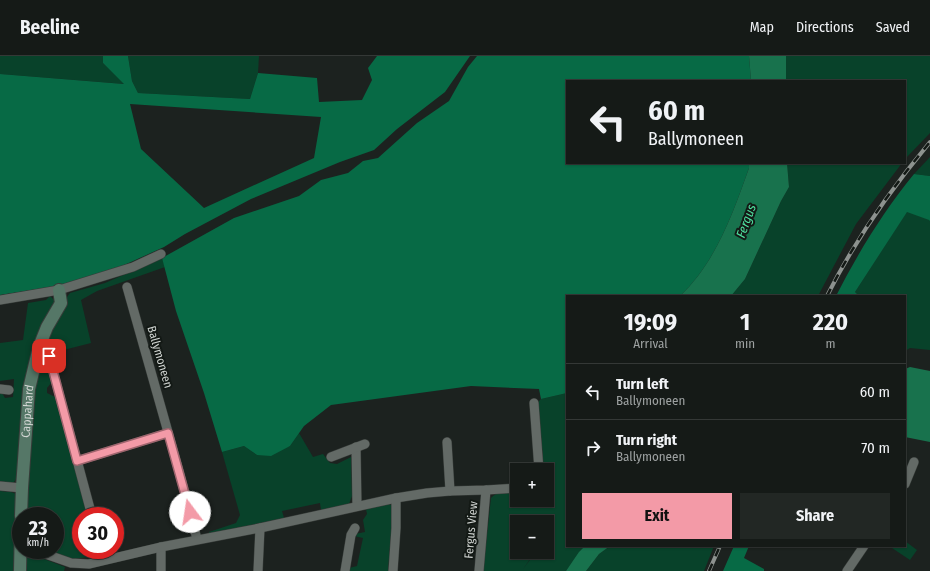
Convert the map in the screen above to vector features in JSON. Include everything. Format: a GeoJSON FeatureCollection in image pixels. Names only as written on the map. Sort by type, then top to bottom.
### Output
{"type":"FeatureCollection","features":[{"type":"Feature","properties":{"kind":"main road","name":"Cappahard"},"geometry":{"type":"LineString","coordinates":[[21,507],[29,389],[39,346],[47,327],[61,303],[59,290]]}},
{"type":"Feature","properties":{"kind":"main road"},"geometry":{"type":"LineString","coordinates":[[20,559],[20,571]]}},
{"type":"Feature","properties":{"kind":"street"},"geometry":{"type":"LineString","coordinates":[[0,300],[59,290],[133,267],[161,254]]}},
{"type":"Feature","properties":{"kind":"street","name":"Ballymoneen"},"geometry":{"type":"LineString","coordinates":[[127,287],[197,539]]}},
{"type":"Feature","properties":{"kind":"street"},"geometry":{"type":"LineString","coordinates":[[49,356],[90,507]]}},
{"type":"Feature","properties":{"kind":"street"},"geometry":{"type":"LineString","coordinates":[[534,403],[538,463]]}},
{"type":"Feature","properties":{"kind":"street"},"geometry":{"type":"LineString","coordinates":[[77,461],[168,433]]}},
{"type":"Feature","properties":{"kind":"street"},"geometry":{"type":"LineString","coordinates":[[447,442],[450,491]]}},
{"type":"Feature","properties":{"kind":"street"},"geometry":{"type":"LineString","coordinates":[[331,457],[361,446],[358,506]]}},
{"type":"Feature","properties":{"kind":"street"},"geometry":{"type":"LineString","coordinates":[[906,482],[914,462]]}},
{"type":"Feature","properties":{"kind":"street"},"geometry":{"type":"LineString","coordinates":[[0,486],[22,488]]}},
{"type":"Feature","properties":{"kind":"street"},"geometry":{"type":"LineString","coordinates":[[53,559],[70,567],[396,498],[450,491],[510,488]]}},
{"type":"Feature","properties":{"kind":"street","name":"Fergus View"},"geometry":{"type":"LineString","coordinates":[[479,571],[486,490]]}},
{"type":"Feature","properties":{"kind":"street"},"geometry":{"type":"LineString","coordinates":[[393,571],[396,528],[396,498]]}},
{"type":"Feature","properties":{"kind":"street"},"geometry":{"type":"LineString","coordinates":[[258,571],[260,528]]}},
{"type":"Feature","properties":{"kind":"street"},"geometry":{"type":"LineString","coordinates":[[345,571],[351,535],[355,528]]}},
{"type":"Feature","properties":{"kind":"street"},"geometry":{"type":"LineString","coordinates":[[161,547],[161,571]]}},
{"type":"Feature","properties":{"kind":"street"},"geometry":{"type":"LineString","coordinates":[[847,571],[863,547]]}},
{"type":"Feature","properties":{"kind":"shaded area"},"geometry":{"type":"Polygon","coordinates":[[[0,56],[103,56],[103,63],[125,84],[0,74],[0,56]]]}},
{"type":"Feature","properties":{"kind":"shaded area"},"geometry":{"type":"Polygon","coordinates":[[[103,56],[128,56],[132,81],[138,93],[250,99],[258,73],[317,78],[319,102],[362,100],[372,80],[368,68],[377,56],[470,56],[445,92],[397,129],[374,150],[340,162],[251,199],[185,234],[164,247],[100,276],[76,283],[0,295],[0,74],[124,84],[103,63],[103,56]],[[130,104],[141,149],[204,208],[314,158],[321,117],[130,104]]]}},
{"type":"Feature","properties":{"kind":"shaded area"},"geometry":{"type":"Polygon","coordinates":[[[128,56],[259,56],[258,73],[250,99],[138,93],[132,81],[128,56]]]}},
{"type":"Feature","properties":{"kind":"shaded area"},"geometry":{"type":"Polygon","coordinates":[[[477,56],[749,56],[751,80],[566,80],[566,164],[749,164],[749,168],[730,219],[704,268],[693,283],[681,295],[566,295],[566,393],[541,399],[539,389],[471,386],[331,405],[304,426],[290,446],[271,456],[257,455],[244,446],[222,452],[176,311],[162,258],[234,218],[299,196],[321,180],[348,173],[363,161],[378,158],[417,123],[449,101],[468,67],[477,56]]]}},
{"type":"Feature","properties":{"kind":"shaded area"},"geometry":{"type":"Polygon","coordinates":[[[786,56],[930,56],[930,133],[906,158],[906,80],[786,80],[786,56]]]}},
{"type":"Feature","properties":{"kind":"shaded area"},"geometry":{"type":"Polygon","coordinates":[[[930,157],[930,176],[914,174],[930,157]]]}},
{"type":"Feature","properties":{"kind":"shaded area"},"geometry":{"type":"Polygon","coordinates":[[[787,164],[901,164],[856,224],[819,295],[732,295],[745,279],[789,187],[787,164]]]}},
{"type":"Feature","properties":{"kind":"shaded area"},"geometry":{"type":"Polygon","coordinates":[[[914,174],[930,176],[930,221],[907,212],[855,292],[858,295],[837,295],[853,264],[892,203],[914,174]]]}},
{"type":"Feature","properties":{"kind":"shaded area"},"geometry":{"type":"Polygon","coordinates":[[[907,211],[930,220],[930,350],[910,348],[906,350],[906,295],[858,295],[855,292],[907,211]]]}},
{"type":"Feature","properties":{"kind":"shaded area"},"geometry":{"type":"Polygon","coordinates":[[[162,258],[165,267],[97,291],[81,300],[91,343],[44,355],[51,383],[47,388],[47,393],[55,397],[86,507],[72,507],[72,559],[64,556],[64,507],[26,507],[27,466],[35,375],[48,338],[66,306],[67,297],[70,293],[105,283],[162,258]]]}},
{"type":"Feature","properties":{"kind":"shaded area"},"geometry":{"type":"Polygon","coordinates":[[[50,296],[54,300],[55,305],[35,344],[26,372],[20,417],[17,477],[14,482],[9,484],[0,483],[0,393],[2,393],[5,398],[13,397],[14,379],[0,381],[0,343],[23,340],[28,303],[46,300],[50,296]]]}},
{"type":"Feature","properties":{"kind":"shaded area"},"geometry":{"type":"Polygon","coordinates":[[[566,393],[566,547],[584,547],[566,571],[483,571],[491,498],[493,496],[499,493],[510,492],[510,507],[554,507],[554,463],[543,463],[538,402],[541,399],[566,393]]]}},
{"type":"Feature","properties":{"kind":"shaded area"},"geometry":{"type":"Polygon","coordinates":[[[299,433],[313,457],[323,454],[330,463],[337,464],[351,457],[352,496],[349,504],[338,508],[321,510],[320,503],[282,511],[284,518],[209,534],[209,532],[236,523],[240,515],[222,452],[244,446],[257,455],[290,446],[299,433]]]}},
{"type":"Feature","properties":{"kind":"shaded area"},"geometry":{"type":"Polygon","coordinates":[[[0,491],[16,494],[17,499],[17,507],[12,507],[12,559],[14,559],[15,571],[0,571],[0,491]]]}},
{"type":"Feature","properties":{"kind":"shaded area"},"geometry":{"type":"Polygon","coordinates":[[[387,503],[391,505],[393,510],[388,571],[349,571],[349,568],[357,566],[363,538],[354,536],[355,534],[365,532],[363,520],[367,514],[366,509],[387,503]]]}},
{"type":"Feature","properties":{"kind":"shaded area"},"geometry":{"type":"Polygon","coordinates":[[[906,542],[917,550],[910,560],[890,547],[906,547],[906,542]]]}},
{"type":"Feature","properties":{"kind":"shaded area"},"geometry":{"type":"Polygon","coordinates":[[[609,547],[714,547],[704,571],[586,571],[599,554],[609,547]]]}},
{"type":"Feature","properties":{"kind":"shaded area"},"geometry":{"type":"Polygon","coordinates":[[[734,547],[749,547],[744,558],[764,569],[764,571],[723,571],[734,547]]]}},
{"type":"Feature","properties":{"kind":"shaded area"},"geometry":{"type":"Polygon","coordinates":[[[26,559],[44,559],[65,567],[64,571],[25,571],[26,559]]]}},
{"type":"Feature","properties":{"kind":"water"},"geometry":{"type":"Polygon","coordinates":[[[749,56],[786,56],[786,80],[751,80],[749,56]]]}},
{"type":"Feature","properties":{"kind":"water","name":"Fergus"},"geometry":{"type":"Polygon","coordinates":[[[749,164],[787,164],[789,187],[745,279],[732,295],[681,295],[693,283],[704,268],[722,236],[749,168],[749,164]]]}},
{"type":"Feature","properties":{"kind":"water"},"geometry":{"type":"Polygon","coordinates":[[[910,367],[930,371],[930,442],[906,437],[906,369],[910,367]]]}},
{"type":"Feature","properties":{"kind":"water"},"geometry":{"type":"Polygon","coordinates":[[[584,547],[609,547],[599,554],[586,571],[566,571],[584,547]]]}},
{"type":"Feature","properties":{"kind":"railway"},"geometry":{"type":"LineString","coordinates":[[828,295],[861,235],[901,178],[930,142]]}},
{"type":"Feature","properties":{"kind":"railway"},"geometry":{"type":"LineString","coordinates":[[709,571],[720,547]]}},
{"type":"Feature","properties":{"kind":"route"},"geometry":{"type":"LineString","coordinates":[[49,356],[77,461],[168,433],[190,512]]}}]}
